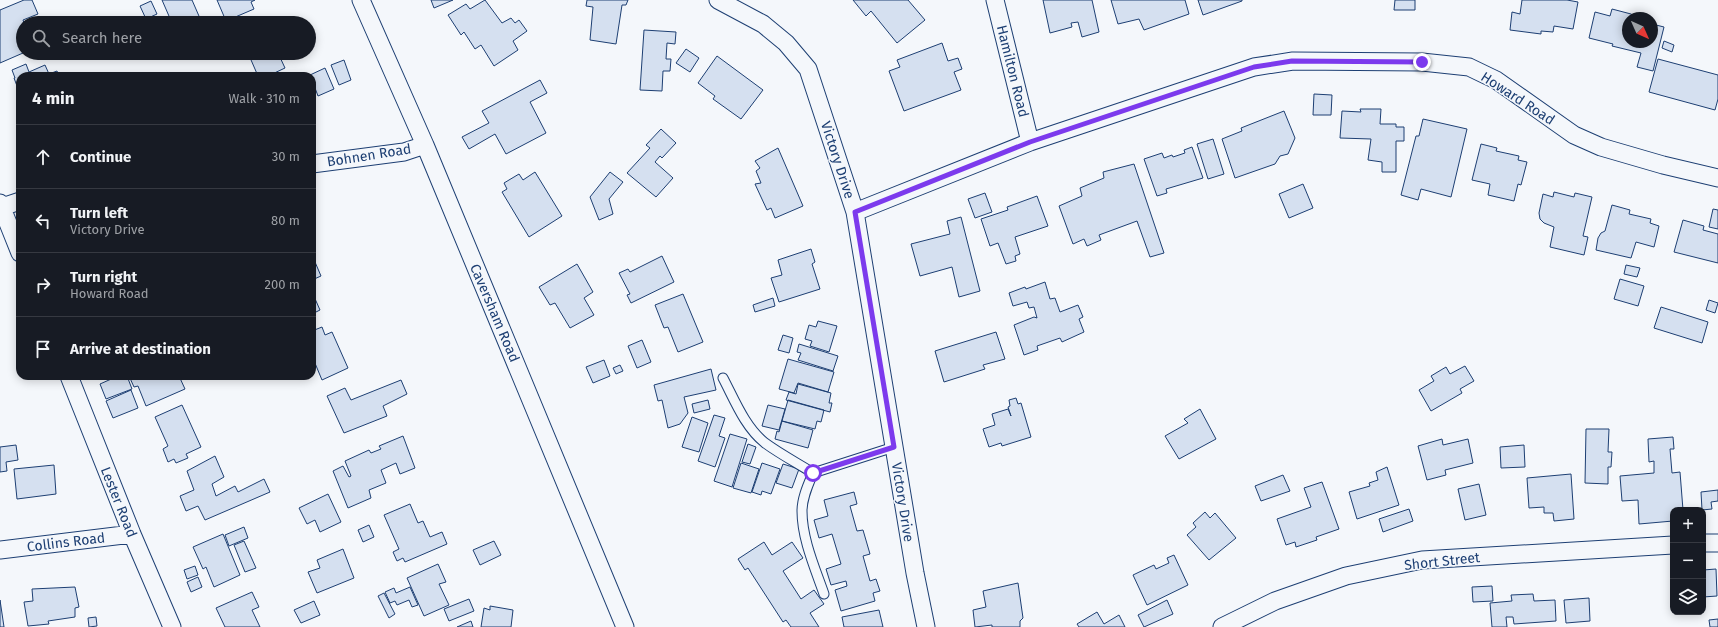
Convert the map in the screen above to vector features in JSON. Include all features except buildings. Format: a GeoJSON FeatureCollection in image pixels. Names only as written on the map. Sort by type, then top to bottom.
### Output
{"type":"FeatureCollection","features":[{"type":"Feature","properties":{"kind":"street","name":"Caversham Road"},"geometry":{"type":"LineString","coordinates":[[361,0],[425,145],[625,627]]}},
{"type":"Feature","properties":{"kind":"street","name":"Victory Drive"},"geometry":{"type":"LineString","coordinates":[[718,0],[763,24],[786,42],[808,69],[855,212],[915,574],[926,627]]}},
{"type":"Feature","properties":{"kind":"street","name":"Hamilton Road"},"geometry":{"type":"LineString","coordinates":[[995,0],[1030,142]]}},
{"type":"Feature","properties":{"kind":"street","name":"Howard Road"},"geometry":{"type":"LineString","coordinates":[[855,212],[1030,142],[1254,67],[1292,61],[1422,62],[1469,67],[1496,80],[1574,135],[1601,147],[1663,165],[1718,178]]}},
{"type":"Feature","properties":{"kind":"street","name":"Bohnen Road"},"geometry":{"type":"LineString","coordinates":[[316,163],[404,152],[425,145]]}},
{"type":"Feature","properties":{"kind":"street"},"geometry":{"type":"LineString","coordinates":[[16,202],[1,205],[16,243]]}},
{"type":"Feature","properties":{"kind":"street","name":"Lester Road"},"geometry":{"type":"LineString","coordinates":[[71,380],[132,534],[172,627]]}},
{"type":"Feature","properties":{"kind":"street","name":"Collins Road"},"geometry":{"type":"LineString","coordinates":[[0,550],[132,534]]}},
{"type":"Feature","properties":{"kind":"street"},"geometry":{"type":"LineString","coordinates":[[1706,543],[1718,542]]}},
{"type":"Feature","properties":{"kind":"street","name":"Short Street"},"geometry":{"type":"LineString","coordinates":[[1222,627],[1275,602],[1346,576],[1422,560],[1670,545]]}},
{"type":"Feature","properties":{"kind":"lane"},"geometry":{"type":"LineString","coordinates":[[724,378],[745,420],[755,433],[765,443],[813,473],[894,447]]}},
{"type":"Feature","properties":{"kind":"lane"},"geometry":{"type":"LineString","coordinates":[[813,473],[802,510],[803,530],[824,594]]}},
{"type":"Feature","properties":{"kind":"route"},"geometry":{"type":"LineString","coordinates":[[813,473],[894,447],[855,212],[1030,142],[1254,67],[1292,61],[1422,62]]}}]}
